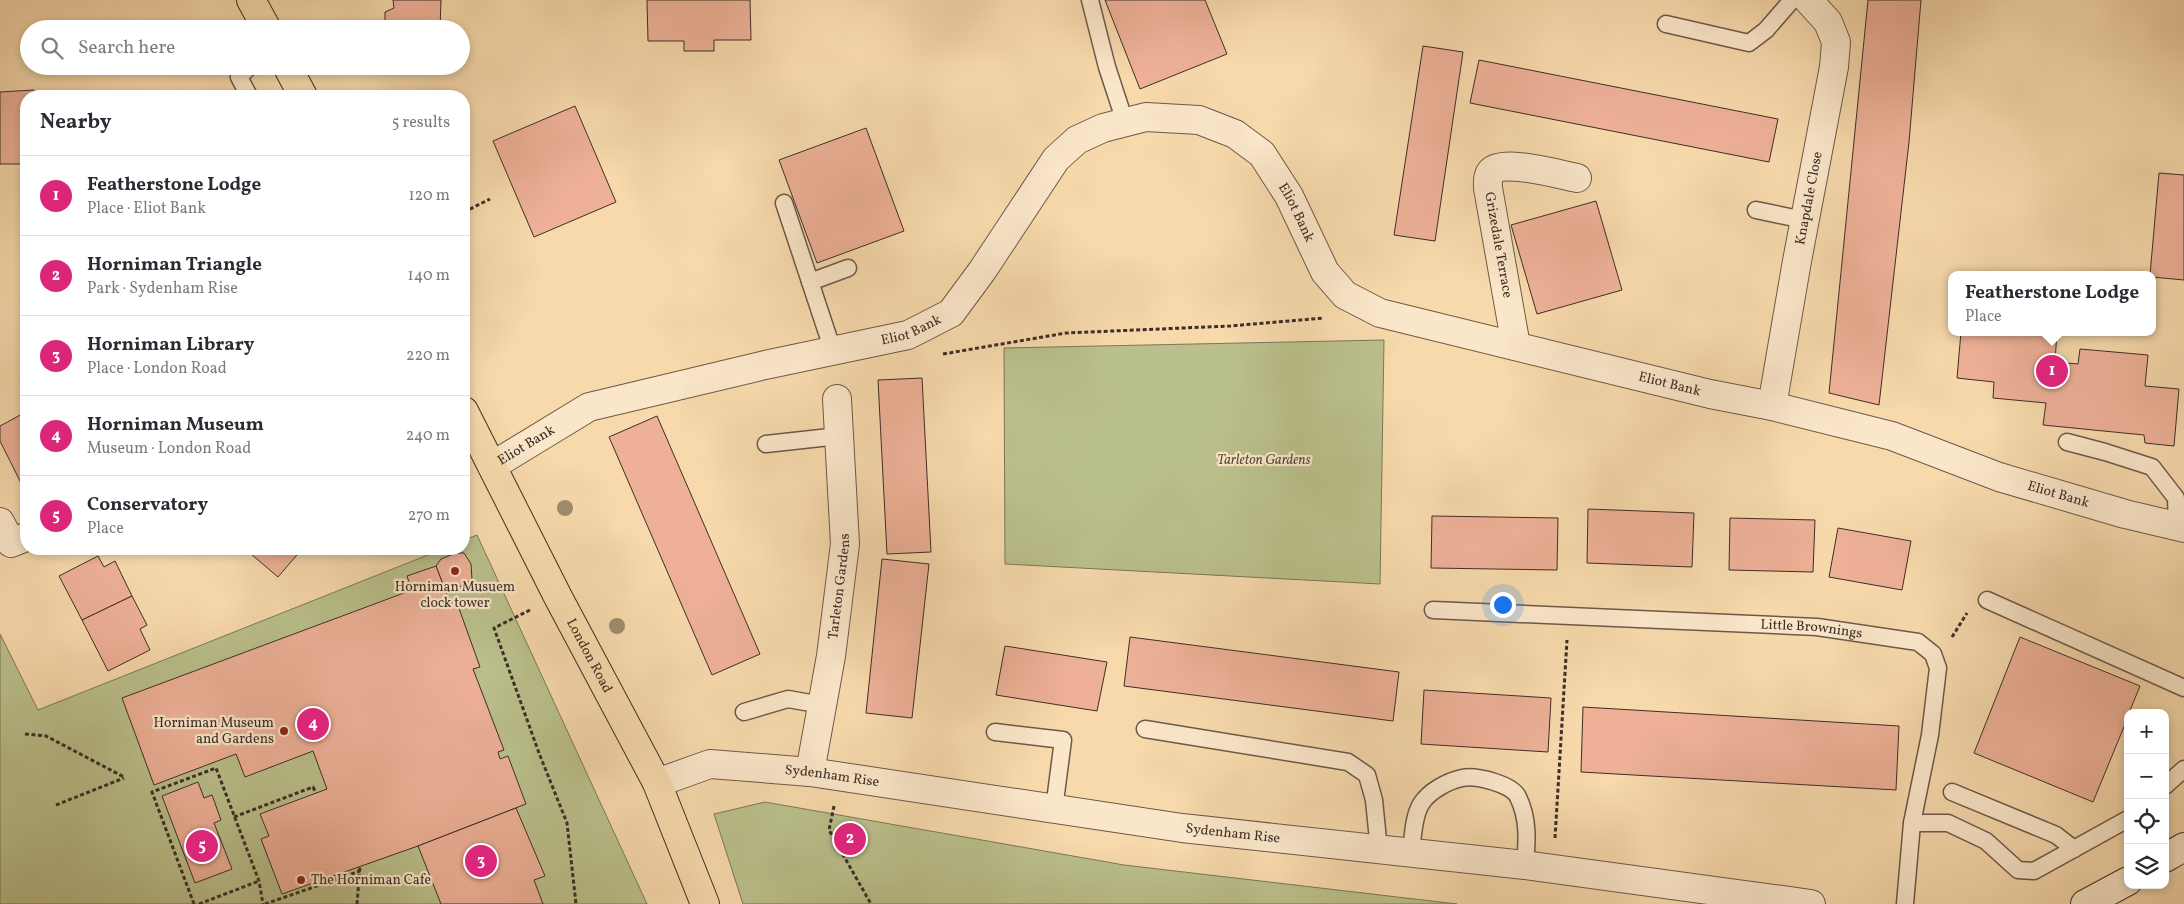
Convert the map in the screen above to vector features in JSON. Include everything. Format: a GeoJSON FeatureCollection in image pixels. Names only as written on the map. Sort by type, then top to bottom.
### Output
{"type":"FeatureCollection","features":[{"type":"Feature","properties":{"kind":"highway"},"geometry":{"type":"LineString","coordinates":[[251,0],[262,20]]}},
{"type":"Feature","properties":{"kind":"highway"},"geometry":{"type":"LineString","coordinates":[[292,75],[300,90]]}},
{"type":"Feature","properties":{"kind":"highway","name":"London Road"},"geometry":{"type":"LineString","coordinates":[[470,423],[558,597],[657,783],[705,904]]}},
{"type":"Feature","properties":{"kind":"street","name":"Knapdale Close"},"geometry":{"type":"LineString","coordinates":[[1772,406],[1804,220],[1834,66],[1836,42],[1828,22],[1808,0]]}},
{"type":"Feature","properties":{"kind":"street","name":"Eliot Bank"},"geometry":{"type":"LineString","coordinates":[[492,466],[588,407],[908,335],[952,313],[1056,159],[1077,140],[1103,128],[1146,116],[1199,120],[1235,134],[1262,154],[1289,196],[1324,272],[1345,295],[1380,313],[1710,394],[1772,406],[1892,436],[1999,477],[2125,514],[2181,527]]}},
{"type":"Feature","properties":{"kind":"street","name":"Grizedale Terrace"},"geometry":{"type":"LineString","coordinates":[[1516,346],[1488,188],[1490,173],[1500,166],[1510,165],[1577,178]]}},
{"type":"Feature","properties":{"kind":"street","name":"Tarleton Gardens"},"geometry":{"type":"LineString","coordinates":[[810,772],[831,656],[845,544],[838,399]]}},
{"type":"Feature","properties":{"kind":"street"},"geometry":{"type":"LineString","coordinates":[[0,522],[11,543],[20,539]]}},
{"type":"Feature","properties":{"kind":"street","name":"Sydenham Rise"},"geometry":{"type":"LineString","coordinates":[[657,783],[710,764],[810,772],[1182,828],[1525,865],[1812,904]]}},
{"type":"Feature","properties":{"kind":"street"},"geometry":{"type":"LineString","coordinates":[[2169,856],[2184,847]]}},
{"type":"Feature","properties":{"kind":"street"},"geometry":{"type":"LineString","coordinates":[[2085,904],[2124,883]]}},
{"type":"Feature","properties":{"kind":"lane"},"geometry":{"type":"LineString","coordinates":[[1090,0],[1107,66],[1125,122]]}},
{"type":"Feature","properties":{"kind":"lane"},"geometry":{"type":"LineString","coordinates":[[1666,24],[1749,44],[1766,30],[1792,0]]}},
{"type":"Feature","properties":{"kind":"lane"},"geometry":{"type":"LineString","coordinates":[[241,75],[239,77],[246,90]]}},
{"type":"Feature","properties":{"kind":"lane"},"geometry":{"type":"LineString","coordinates":[[784,202],[833,351]]}},
{"type":"Feature","properties":{"kind":"lane"},"geometry":{"type":"LineString","coordinates":[[1756,210],[1804,220]]}},
{"type":"Feature","properties":{"kind":"lane"},"geometry":{"type":"LineString","coordinates":[[810,282],[848,268]]}},
{"type":"Feature","properties":{"kind":"lane"},"geometry":{"type":"LineString","coordinates":[[766,444],[839,436]]}},
{"type":"Feature","properties":{"kind":"lane"},"geometry":{"type":"LineString","coordinates":[[2067,442],[2152,467],[2176,498],[2181,527]]}},
{"type":"Feature","properties":{"kind":"lane"},"geometry":{"type":"LineString","coordinates":[[1987,600],[2184,688]]}},
{"type":"Feature","properties":{"kind":"lane","name":"Little Brownings"},"geometry":{"type":"LineString","coordinates":[[1432,610],[1817,627],[1918,642],[1933,654]]}},
{"type":"Feature","properties":{"kind":"lane"},"geometry":{"type":"LineString","coordinates":[[1905,904],[1912,823],[1930,734],[1938,668],[1933,654]]}},
{"type":"Feature","properties":{"kind":"lane"},"geometry":{"type":"LineString","coordinates":[[744,712],[788,699],[822,705]]}},
{"type":"Feature","properties":{"kind":"lane"},"geometry":{"type":"LineString","coordinates":[[1145,729],[1348,762],[1367,775],[1374,800],[1379,850]]}},
{"type":"Feature","properties":{"kind":"lane"},"geometry":{"type":"LineString","coordinates":[[995,732],[1063,740],[1054,809]]}},
{"type":"Feature","properties":{"kind":"lane"},"geometry":{"type":"LineString","coordinates":[[2169,782],[2184,769]]}},
{"type":"Feature","properties":{"kind":"lane"},"geometry":{"type":"LineString","coordinates":[[1411,853],[1421,804],[1436,789],[1464,777],[1499,782],[1518,795],[1528,830],[1525,865]]}},
{"type":"Feature","properties":{"kind":"lane"},"geometry":{"type":"LineString","coordinates":[[1952,792],[2056,835],[2074,849]]}},
{"type":"Feature","properties":{"kind":"lane"},"geometry":{"type":"LineString","coordinates":[[1912,823],[1948,823],[1986,840],[2018,870],[2034,871],[2124,821]]}},
{"type":"Feature","properties":{"kind":"path"},"geometry":{"type":"LineString","coordinates":[[470,209],[490,199]]}},
{"type":"Feature","properties":{"kind":"path"},"geometry":{"type":"LineString","coordinates":[[946,353],[1066,333],[1230,326],[1333,317]]}},
{"type":"Feature","properties":{"kind":"path"},"geometry":{"type":"LineString","coordinates":[[1933,654],[1951,639],[1966,617],[1970,603],[1978,596],[1987,600]]}},
{"type":"Feature","properties":{"kind":"path"},"geometry":{"type":"LineString","coordinates":[[558,597],[494,628],[539,754],[567,823],[576,904]]}},
{"type":"Feature","properties":{"kind":"path"},"geometry":{"type":"LineString","coordinates":[[1553,869],[1568,617]]}},
{"type":"Feature","properties":{"kind":"path"},"geometry":{"type":"LineString","coordinates":[[25,734],[46,736],[124,778],[56,805]]}},
{"type":"Feature","properties":{"kind":"path"},"geometry":{"type":"LineString","coordinates":[[194,904],[152,792],[216,768],[259,881],[264,904],[360,868],[358,904]]}},
{"type":"Feature","properties":{"kind":"path"},"geometry":{"type":"LineString","coordinates":[[836,776],[833,814],[829,830],[871,904]]}},
{"type":"Feature","properties":{"kind":"path"},"geometry":{"type":"LineString","coordinates":[[234,817],[313,787],[316,793]]}},
{"type":"Feature","properties":{"kind":"path"},"geometry":{"type":"LineString","coordinates":[[199,904],[259,881]]}},
{"type":"Feature","properties":{"kind":"green space","name":"Tarleton Gardens"},"geometry":{"type":"Polygon","coordinates":[[[1384,340],[1380,584],[1005,564],[1004,348],[1384,340]]]}},
{"type":"Feature","properties":{"kind":"green space","name":"Horniman Museum and Gardens"},"geometry":{"type":"Polygon","coordinates":[[[477,535],[647,904],[0,904],[0,634],[38,710],[428,555],[470,555],[470,538],[477,535]]]}},
{"type":"Feature","properties":{"kind":"green space"},"geometry":{"type":"Polygon","coordinates":[[[765,802],[1124,865],[1457,904],[743,904],[714,814],[765,802]]]}},
{"type":"Feature","properties":{"kind":"building"},"geometry":{"type":"Polygon","coordinates":[[[393,0],[441,0],[440,20],[385,20],[385,12],[394,8],[393,0]]]}},
{"type":"Feature","properties":{"kind":"building"},"geometry":{"type":"Polygon","coordinates":[[[647,0],[750,0],[751,40],[714,40],[714,51],[684,51],[684,41],[648,41],[647,0]]]}},
{"type":"Feature","properties":{"kind":"building"},"geometry":{"type":"Polygon","coordinates":[[[1105,0],[1205,0],[1227,54],[1140,89],[1105,0]]]}},
{"type":"Feature","properties":{"kind":"building"},"geometry":{"type":"Polygon","coordinates":[[[1868,0],[1921,0],[1909,142],[1879,405],[1829,393],[1868,0]]]}},
{"type":"Feature","properties":{"kind":"building"},"geometry":{"type":"Polygon","coordinates":[[[1423,46],[1463,52],[1435,241],[1394,235],[1423,46]]]}},
{"type":"Feature","properties":{"kind":"building"},"geometry":{"type":"Polygon","coordinates":[[[1479,60],[1778,119],[1769,162],[1470,103],[1479,60]]]}},
{"type":"Feature","properties":{"kind":"building"},"geometry":{"type":"Polygon","coordinates":[[[20,91],[20,164],[0,164],[0,92],[20,91]]]}},
{"type":"Feature","properties":{"kind":"building"},"geometry":{"type":"Polygon","coordinates":[[[575,106],[616,202],[534,237],[493,141],[575,106]]]}},
{"type":"Feature","properties":{"kind":"building"},"geometry":{"type":"Polygon","coordinates":[[[866,128],[904,231],[817,263],[779,160],[866,128]]]}},
{"type":"Feature","properties":{"kind":"building"},"geometry":{"type":"Polygon","coordinates":[[[2159,173],[2184,175],[2184,280],[2156,277],[2156,271],[2150,271],[2159,173]]]}},
{"type":"Feature","properties":{"kind":"building"},"geometry":{"type":"Polygon","coordinates":[[[1596,201],[1622,290],[1537,314],[1511,225],[1596,201]]]}},
{"type":"Feature","properties":{"kind":"building"},"geometry":{"type":"Polygon","coordinates":[[[1961,336],[2057,336],[2055,362],[2078,364],[2080,349],[2148,355],[2145,386],[2179,389],[2174,446],[2145,443],[2144,435],[2043,425],[2046,403],[1993,398],[1994,382],[1957,378],[1961,336]]]}},
{"type":"Feature","properties":{"kind":"building"},"geometry":{"type":"Polygon","coordinates":[[[922,378],[931,552],[887,554],[878,380],[922,378]]]}},
{"type":"Feature","properties":{"kind":"building"},"geometry":{"type":"Polygon","coordinates":[[[20,415],[20,481],[0,441],[0,426],[20,415]]]}},
{"type":"Feature","properties":{"kind":"building"},"geometry":{"type":"Polygon","coordinates":[[[657,416],[760,654],[712,675],[609,437],[657,416]]]}},
{"type":"Feature","properties":{"kind":"building"},"geometry":{"type":"Polygon","coordinates":[[[1588,509],[1694,513],[1692,567],[1587,563],[1588,509]]]}},
{"type":"Feature","properties":{"kind":"building"},"geometry":{"type":"Polygon","coordinates":[[[1432,516],[1558,518],[1557,570],[1431,568],[1432,516]]]}},
{"type":"Feature","properties":{"kind":"building"},"geometry":{"type":"Polygon","coordinates":[[[1730,518],[1815,520],[1813,572],[1729,570],[1730,518]]]}},
{"type":"Feature","properties":{"kind":"building"},"geometry":{"type":"Polygon","coordinates":[[[1838,528],[1911,541],[1902,590],[1829,577],[1838,528]]]}},
{"type":"Feature","properties":{"kind":"building"},"geometry":{"type":"Polygon","coordinates":[[[252,555],[297,555],[278,577],[252,555]]]}},
{"type":"Feature","properties":{"kind":"building","name":"Horniman Musuem clock tower"},"geometry":{"type":"Polygon","coordinates":[[[451,555],[465,555],[471,564],[472,580],[461,586],[449,589],[444,587],[436,566],[441,559],[451,555]]]}},
{"type":"Feature","properties":{"kind":"building"},"geometry":{"type":"Polygon","coordinates":[[[98,556],[104,567],[115,561],[132,596],[82,620],[59,576],[98,556]]]}},
{"type":"Feature","properties":{"kind":"building"},"geometry":{"type":"Polygon","coordinates":[[[882,559],[929,564],[912,718],[866,713],[882,559]]]}},
{"type":"Feature","properties":{"kind":"building"},"geometry":{"type":"Polygon","coordinates":[[[436,566],[450,603],[456,600],[480,667],[473,669],[504,750],[498,752],[500,759],[508,756],[526,804],[418,846],[282,894],[261,839],[269,836],[260,814],[327,789],[313,751],[245,777],[236,754],[154,785],[122,698],[412,590],[407,576],[436,566]]]}},
{"type":"Feature","properties":{"kind":"building"},"geometry":{"type":"Polygon","coordinates":[[[132,596],[147,625],[140,629],[150,650],[108,671],[82,620],[132,596]]]}},
{"type":"Feature","properties":{"kind":"building"},"geometry":{"type":"Polygon","coordinates":[[[1130,637],[1399,672],[1393,721],[1124,686],[1130,637]]]}},
{"type":"Feature","properties":{"kind":"building"},"geometry":{"type":"Polygon","coordinates":[[[2020,637],[2140,686],[2131,709],[2124,709],[2124,727],[2093,802],[1974,753],[2020,637]]]}},
{"type":"Feature","properties":{"kind":"building"},"geometry":{"type":"Polygon","coordinates":[[[1005,646],[1107,662],[1097,711],[996,695],[1005,646]]]}},
{"type":"Feature","properties":{"kind":"building"},"geometry":{"type":"Polygon","coordinates":[[[1424,690],[1551,698],[1548,752],[1421,744],[1424,690]]]}},
{"type":"Feature","properties":{"kind":"building"},"geometry":{"type":"Polygon","coordinates":[[[1583,707],[1899,726],[1896,790],[1581,772],[1583,707]]]}},
{"type":"Feature","properties":{"kind":"building"},"geometry":{"type":"Polygon","coordinates":[[[198,782],[204,798],[212,795],[221,820],[214,823],[232,869],[195,883],[162,796],[198,782]]]}},
{"type":"Feature","properties":{"kind":"building"},"geometry":{"type":"Polygon","coordinates":[[[516,808],[545,876],[534,880],[543,904],[441,904],[418,846],[516,808]]]}},
{"type":"Feature","properties":{"kind":"place","name":"Featherstone Lodge"},"geometry":{"type":"Point","coordinates":[2052,371]}},
{"type":"Feature","properties":{"kind":"place","name":"Horniman Musuem clock tower"},"geometry":{"type":"Point","coordinates":[455,571]}},
{"type":"Feature","properties":{"kind":"place","name":"Horniman Museum"},"geometry":{"type":"Point","coordinates":[313,724]}},
{"type":"Feature","properties":{"kind":"place","name":"Horniman Museum and Gardens"},"geometry":{"type":"Point","coordinates":[284,731]}},
{"type":"Feature","properties":{"kind":"place","name":"Horniman Triangle"},"geometry":{"type":"Point","coordinates":[850,839]}},
{"type":"Feature","properties":{"kind":"place","name":"Conservatory"},"geometry":{"type":"Point","coordinates":[202,846]}},
{"type":"Feature","properties":{"kind":"place","name":"Horniman Library"},"geometry":{"type":"Point","coordinates":[481,861]}},
{"type":"Feature","properties":{"kind":"place","name":"The Horniman Cafe"},"geometry":{"type":"Point","coordinates":[301,880]}}]}
